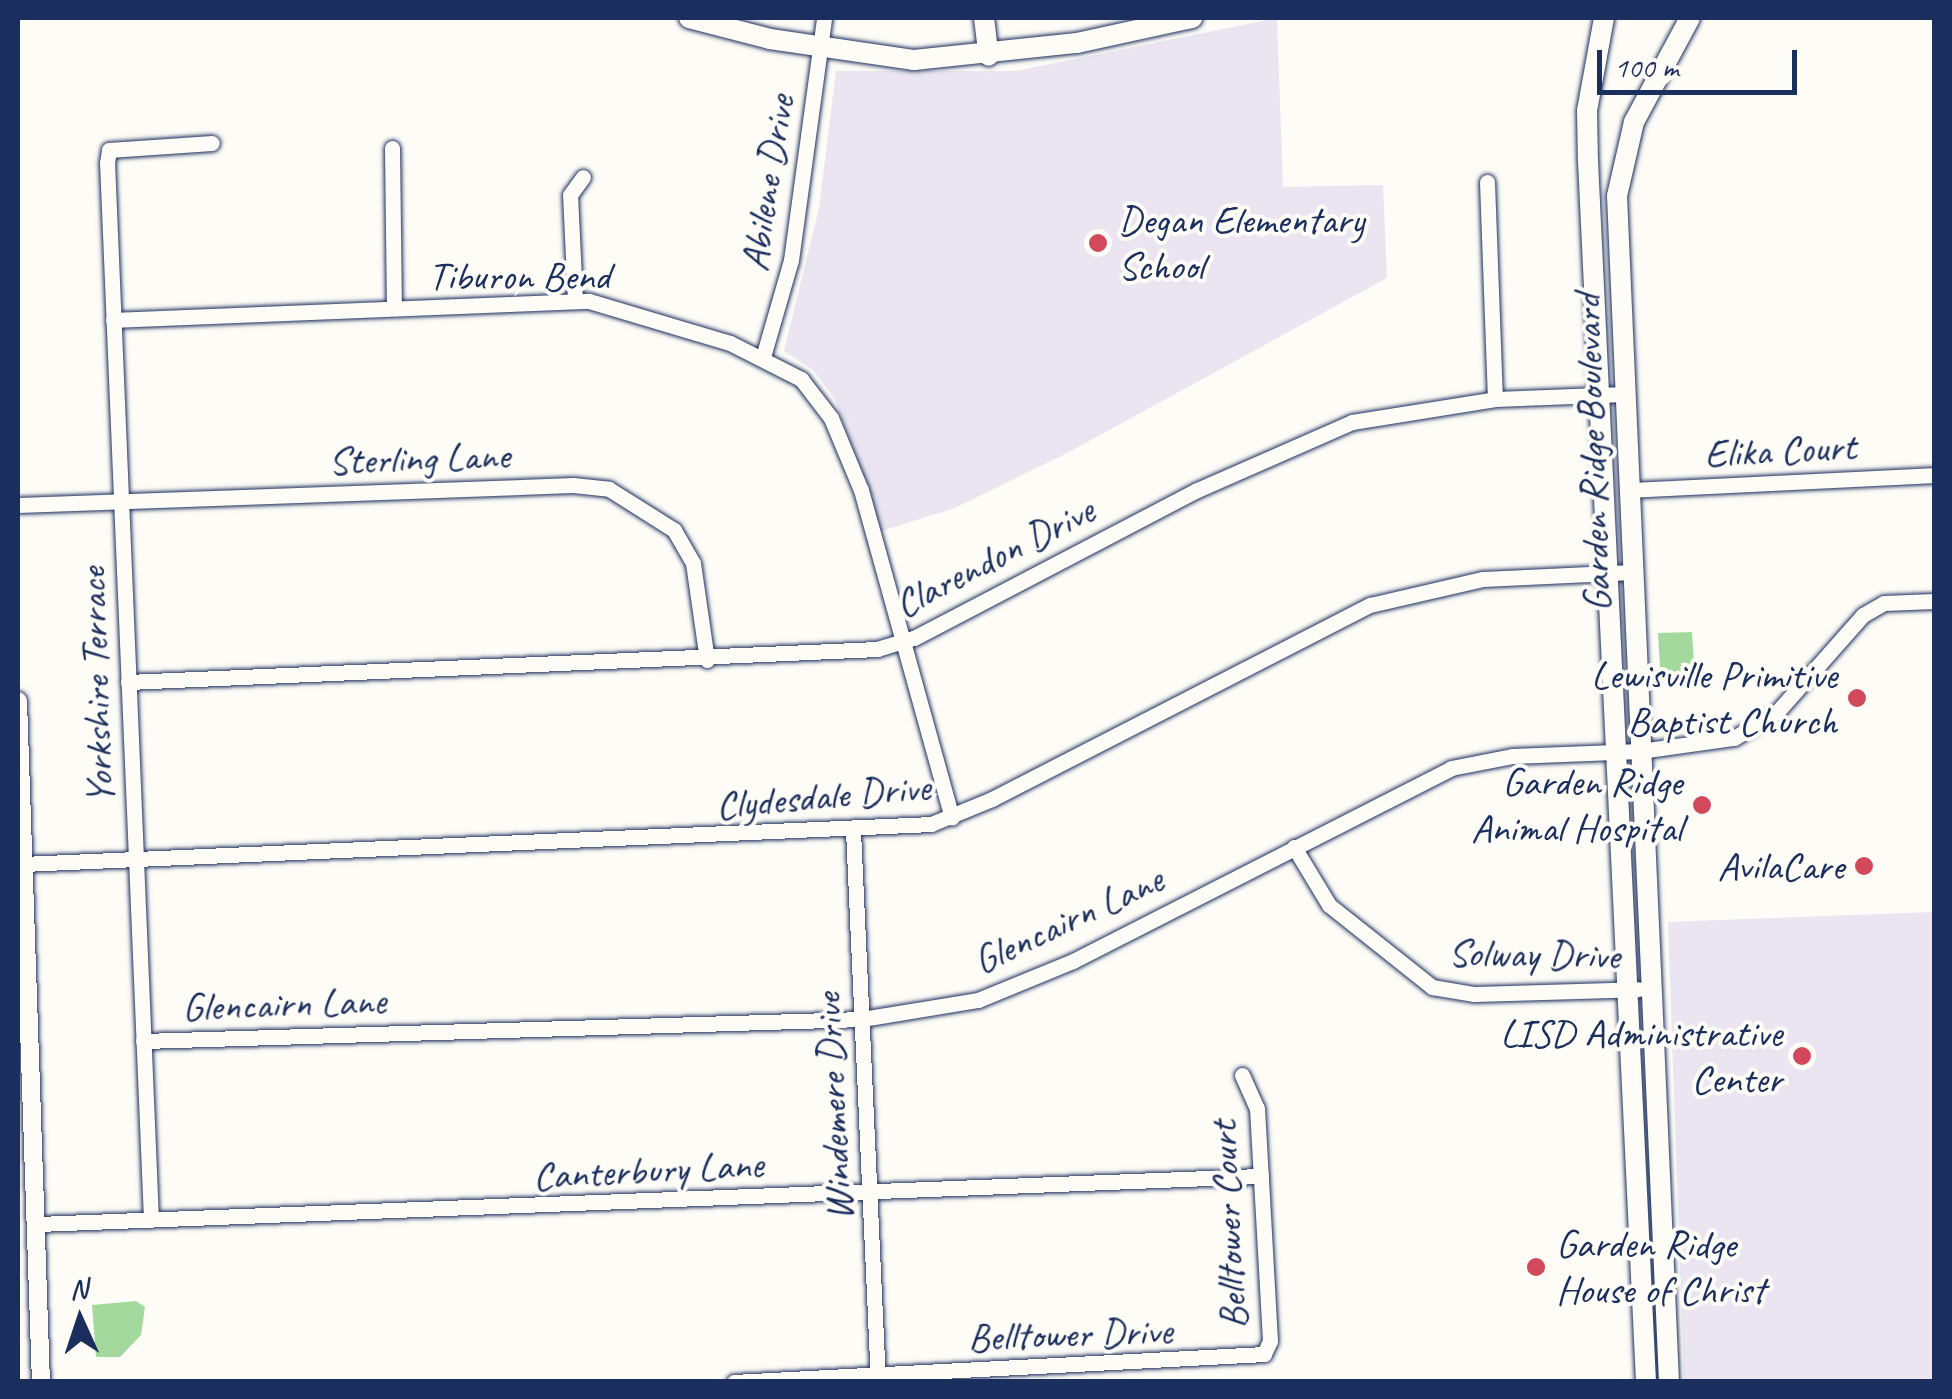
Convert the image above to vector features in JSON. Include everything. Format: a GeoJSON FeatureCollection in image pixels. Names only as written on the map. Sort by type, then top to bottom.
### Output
{"type":"FeatureCollection","features":[{"type":"Feature","properties":{"kind":"main road"},"geometry":{"type":"LineString","coordinates":[[689,18],[820,47],[914,60],[988,56],[1192,18]]}},
{"type":"Feature","properties":{"kind":"main road"},"geometry":{"type":"LineString","coordinates":[[984,18],[988,56]]}},
{"type":"Feature","properties":{"kind":"main road"},"geometry":{"type":"LineString","coordinates":[[1604,18],[1587,111],[1646,1382]]}},
{"type":"Feature","properties":{"kind":"main road","name":"Garden Ridge Boulevard"},"geometry":{"type":"LineString","coordinates":[[1669,1382],[1617,196],[1634,122],[1690,18]]}},
{"type":"Feature","properties":{"kind":"main road"},"geometry":{"type":"LineString","coordinates":[[1634,1144],[1659,1143]]}},
{"type":"Feature","properties":{"kind":"street","name":"Abilene Drive"},"geometry":{"type":"LineString","coordinates":[[763,357],[794,248],[824,18]]}},
{"type":"Feature","properties":{"kind":"street","name":"Yorkshire Terrace"},"geometry":{"type":"LineString","coordinates":[[151,1220],[109,150],[212,143]]}},
{"type":"Feature","properties":{"kind":"street"},"geometry":{"type":"LineString","coordinates":[[392,148],[394,308]]}},
{"type":"Feature","properties":{"kind":"street"},"geometry":{"type":"LineString","coordinates":[[575,300],[570,195],[583,176]]}},
{"type":"Feature","properties":{"kind":"street"},"geometry":{"type":"LineString","coordinates":[[1487,182],[1495,398]]}},
{"type":"Feature","properties":{"kind":"street","name":"Tiburon Bend"},"geometry":{"type":"LineString","coordinates":[[113,320],[575,300],[654,316],[763,357],[801,379],[844,442],[952,818]]}},
{"type":"Feature","properties":{"kind":"street","name":"Clarendon Drive"},"geometry":{"type":"LineString","coordinates":[[128,682],[849,652],[903,641],[1292,445],[1386,413],[1495,398],[1625,394]]}},
{"type":"Feature","properties":{"kind":"street","name":"Elika Court"},"geometry":{"type":"LineString","coordinates":[[1629,490],[1934,475]]}},
{"type":"Feature","properties":{"kind":"street","name":"Sterling Lane"},"geometry":{"type":"LineString","coordinates":[[18,506],[573,485],[608,490],[674,530],[693,563],[708,660]]}},
{"type":"Feature","properties":{"kind":"street","name":"Clydesdale Drive"},"geometry":{"type":"LineString","coordinates":[[24,864],[853,830],[952,818],[1370,605],[1452,583],[1632,572]]}},
{"type":"Feature","properties":{"kind":"street","name":"Glencairn Lane"},"geometry":{"type":"LineString","coordinates":[[144,1041],[862,1018],[1008,989],[1409,786],[1470,762],[1640,752],[1734,738],[1778,711],[1863,615],[1884,604],[1934,600]]}},
{"type":"Feature","properties":{"kind":"street"},"geometry":{"type":"LineString","coordinates":[[18,701],[38,1224],[40,1382]]}},
{"type":"Feature","properties":{"kind":"street","name":"Windemere Drive"},"geometry":{"type":"LineString","coordinates":[[853,830],[878,1378]]}},
{"type":"Feature","properties":{"kind":"street","name":"Solway Drive"},"geometry":{"type":"LineString","coordinates":[[1294,847],[1329,905],[1432,987],[1474,994],[1652,988]]}},
{"type":"Feature","properties":{"kind":"street","name":"Belltower Court"},"geometry":{"type":"LineString","coordinates":[[1242,1075],[1256,1108],[1270,1340],[1264,1354],[1283,1360]]}},
{"type":"Feature","properties":{"kind":"street","name":"Canterbury Lane"},"geometry":{"type":"LineString","coordinates":[[38,1224],[1260,1176]]}},
{"type":"Feature","properties":{"kind":"street"},"geometry":{"type":"LineString","coordinates":[[40,1328],[52,1382]]}},
{"type":"Feature","properties":{"kind":"street","name":"Belltower Drive"},"geometry":{"type":"LineString","coordinates":[[734,1382],[878,1378],[1264,1354]]}},
{"type":"Feature","properties":{"kind":"shaded area","name":"Degan Elementary School"},"geometry":{"type":"Polygon","coordinates":[[[1277,18],[1283,187],[1383,185],[1387,278],[1069,452],[955,508],[881,531],[835,399],[813,370],[784,351],[819,208],[836,71],[1016,71],[1277,18]]]}},
{"type":"Feature","properties":{"kind":"shaded area"},"geometry":{"type":"Polygon","coordinates":[[[1934,912],[1934,1381],[1684,1381],[1668,922],[1934,912]]]}},
{"type":"Feature","properties":{"kind":"green space"},"geometry":{"type":"Polygon","coordinates":[[[1692,632],[1695,681],[1661,683],[1658,633],[1692,632]]]}},
{"type":"Feature","properties":{"kind":"green space"},"geometry":{"type":"Polygon","coordinates":[[[136,1301],[145,1307],[141,1335],[120,1357],[96,1357],[92,1305],[136,1301]]]}},
{"type":"Feature","properties":{"kind":"place","name":"Degan Elementary School"},"geometry":{"type":"Point","coordinates":[1098,243]}},
{"type":"Feature","properties":{"kind":"place","name":"Lewisville Primitive Baptist Church"},"geometry":{"type":"Point","coordinates":[1857,698]}},
{"type":"Feature","properties":{"kind":"place","name":"Garden Ridge Animal Hospital"},"geometry":{"type":"Point","coordinates":[1702,805]}},
{"type":"Feature","properties":{"kind":"place","name":"AvilaCare"},"geometry":{"type":"Point","coordinates":[1864,866]}},
{"type":"Feature","properties":{"kind":"place","name":"LISD Administrative Center"},"geometry":{"type":"Point","coordinates":[1802,1056]}},
{"type":"Feature","properties":{"kind":"place","name":"Garden Ridge House of Christ"},"geometry":{"type":"Point","coordinates":[1536,1267]}}]}
